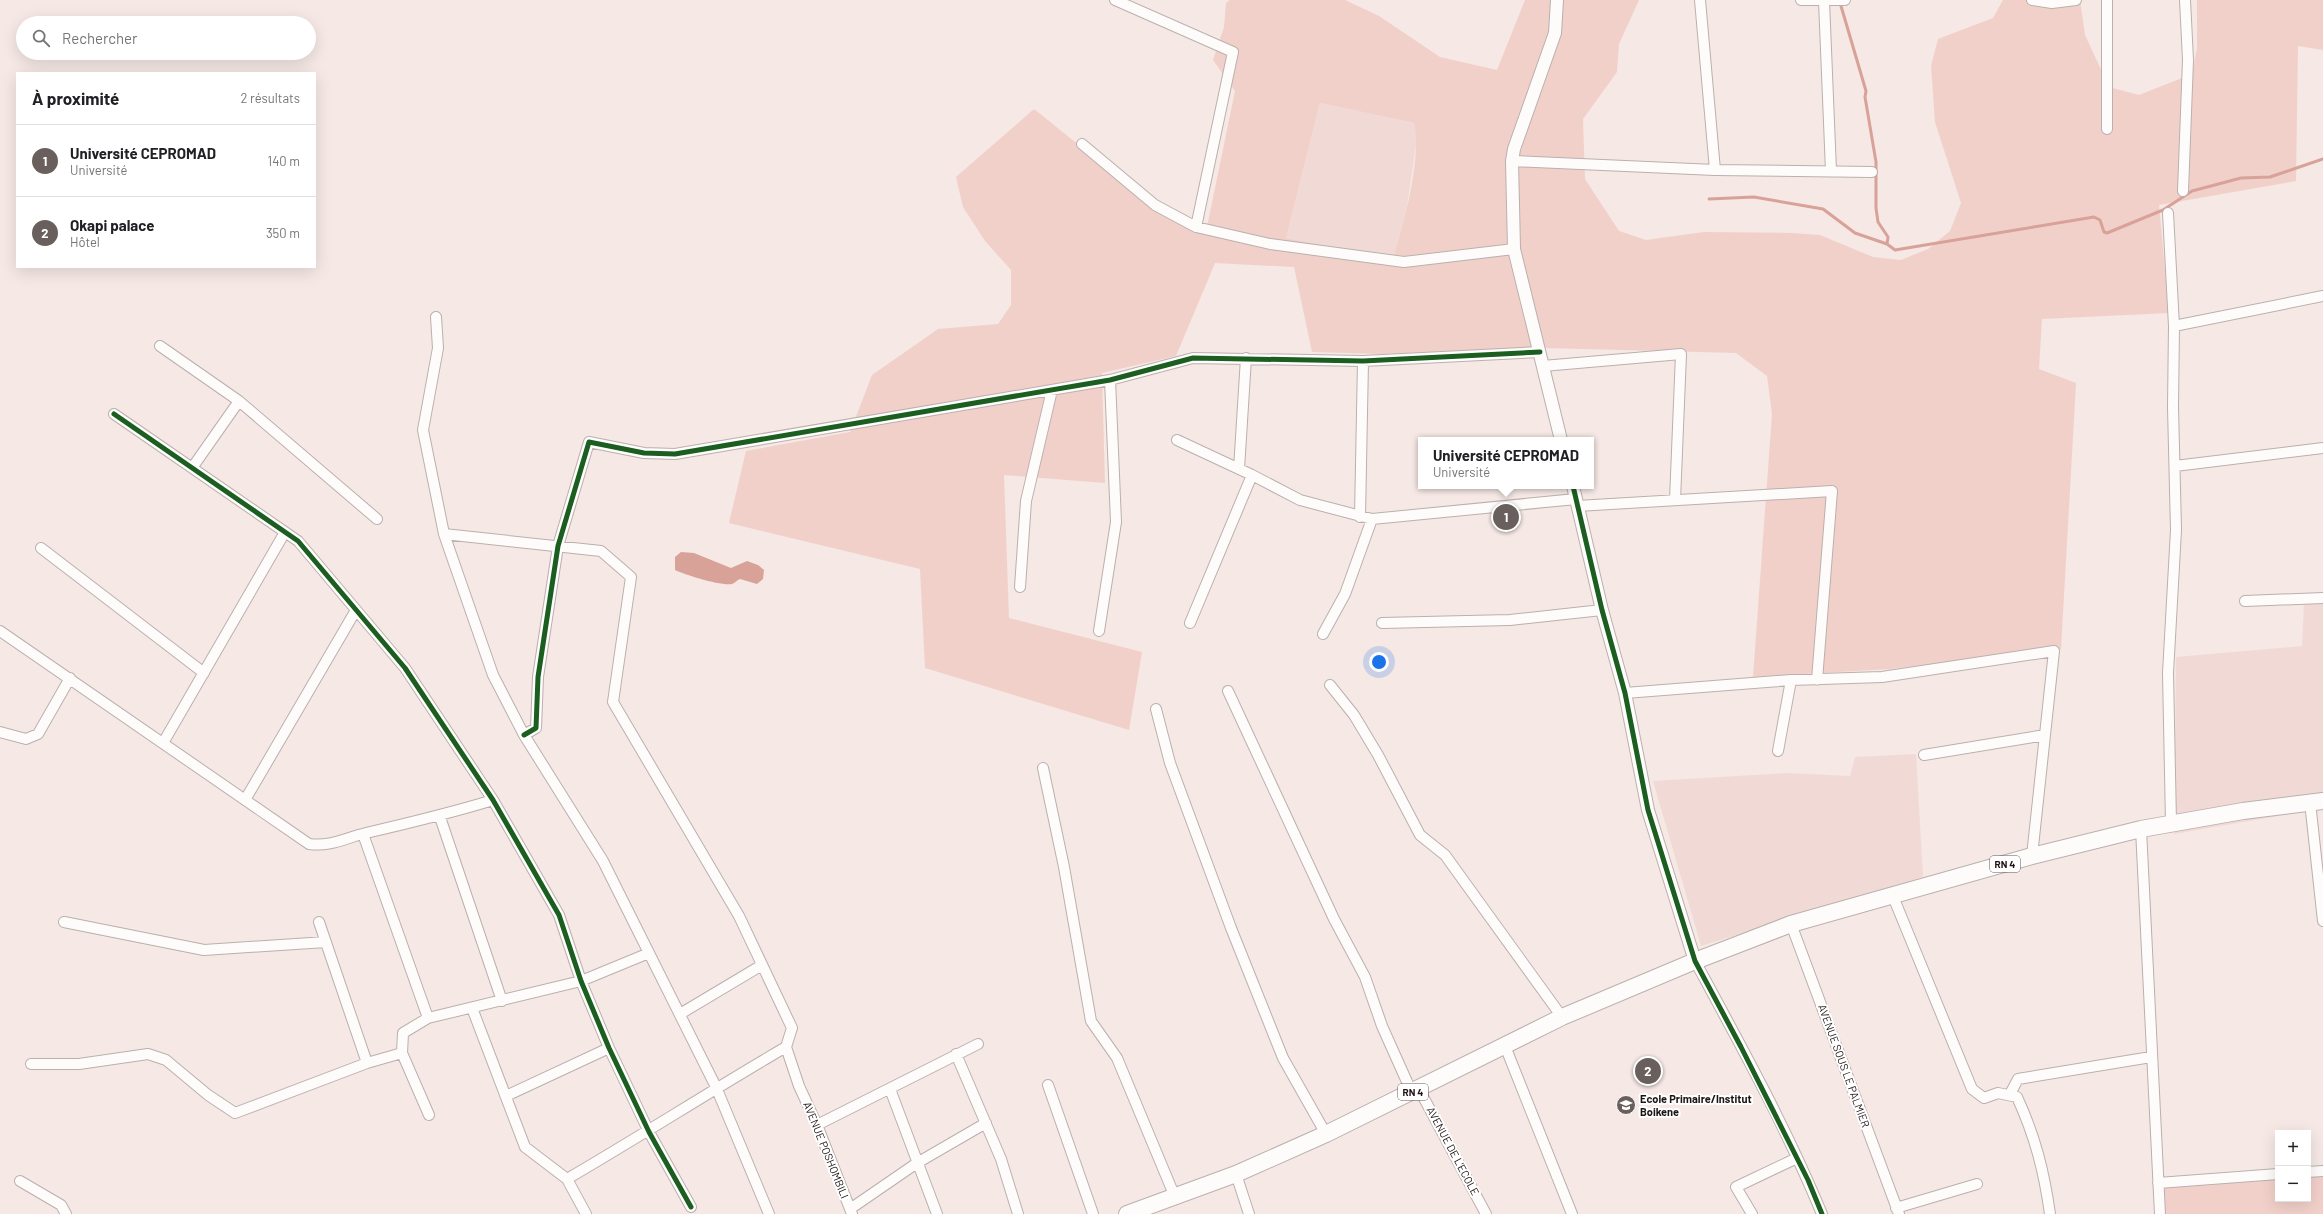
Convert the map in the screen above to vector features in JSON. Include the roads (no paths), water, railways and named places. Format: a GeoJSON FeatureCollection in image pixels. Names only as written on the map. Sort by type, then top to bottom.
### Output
{"type":"FeatureCollection","features":[{"type":"Feature","properties":{"kind":"highway","name":"RN 4"},"geometry":{"type":"LineString","coordinates":[[1127,1214],[1176,1198],[1236,1174],[1326,1134],[1562,1017],[1695,961],[1791,924],[1892,894],[2032,856],[2141,829],[2316,801]]}},
{"type":"Feature","properties":{"kind":"street"},"geometry":{"type":"LineString","coordinates":[[1115,0],[1233,52],[1196,227]]}},
{"type":"Feature","properties":{"kind":"street"},"geometry":{"type":"LineString","coordinates":[[1557,0],[1555,33],[1514,149],[1512,161],[1514,249],[1560,437]]}},
{"type":"Feature","properties":{"kind":"street"},"geometry":{"type":"LineString","coordinates":[[1700,0],[1715,170]]}},
{"type":"Feature","properties":{"kind":"street"},"geometry":{"type":"LineString","coordinates":[[1801,0],[1845,0]]}},
{"type":"Feature","properties":{"kind":"street"},"geometry":{"type":"LineString","coordinates":[[2032,0],[2052,3],[2076,0]]}},
{"type":"Feature","properties":{"kind":"street"},"geometry":{"type":"LineString","coordinates":[[2107,0],[2107,129]]}},
{"type":"Feature","properties":{"kind":"street"},"geometry":{"type":"LineString","coordinates":[[2183,191],[2188,60],[2185,0]]}},
{"type":"Feature","properties":{"kind":"street"},"geometry":{"type":"LineString","coordinates":[[1824,1],[1831,171]]}},
{"type":"Feature","properties":{"kind":"street"},"geometry":{"type":"LineString","coordinates":[[1082,144],[1155,205],[1196,227],[1270,244],[1404,262],[1514,249]]}},
{"type":"Feature","properties":{"kind":"street"},"geometry":{"type":"LineString","coordinates":[[1512,161],[1715,170],[1872,172]]}},
{"type":"Feature","properties":{"kind":"street"},"geometry":{"type":"LineString","coordinates":[[2168,213],[2174,326],[2176,530],[2168,673],[2171,823]]}},
{"type":"Feature","properties":{"kind":"street"},"geometry":{"type":"LineString","coordinates":[[2174,326],[2323,296]]}},
{"type":"Feature","properties":{"kind":"street"},"geometry":{"type":"LineString","coordinates":[[436,317],[438,348],[423,430],[444,534],[493,674],[524,736],[603,861],[716,1087],[770,1214]]}},
{"type":"Feature","properties":{"kind":"street"},"geometry":{"type":"LineString","coordinates":[[160,346],[239,401],[377,519]]}},
{"type":"Feature","properties":{"kind":"street"},"geometry":{"type":"LineString","coordinates":[[524,736],[536,728],[538,677],[558,546],[589,442],[644,453],[675,454],[1110,380],[1193,358],[1363,360],[1540,352]]}},
{"type":"Feature","properties":{"kind":"street"},"geometry":{"type":"LineString","coordinates":[[1543,366],[1681,354],[1674,500]]}},
{"type":"Feature","properties":{"kind":"street"},"geometry":{"type":"LineString","coordinates":[[1239,469],[1246,358]]}},
{"type":"Feature","properties":{"kind":"street"},"geometry":{"type":"LineString","coordinates":[[1360,517],[1363,360]]}},
{"type":"Feature","properties":{"kind":"street"},"geometry":{"type":"LineString","coordinates":[[1099,631],[1116,522],[1110,380]]}},
{"type":"Feature","properties":{"kind":"street"},"geometry":{"type":"LineString","coordinates":[[1020,587],[1026,501],[1052,390]]}},
{"type":"Feature","properties":{"kind":"street"},"geometry":{"type":"LineString","coordinates":[[192,468],[239,401]]}},
{"type":"Feature","properties":{"kind":"street"},"geometry":{"type":"LineString","coordinates":[[114,414],[298,541],[405,668],[494,800],[559,915],[581,981],[609,1048],[649,1132],[691,1207]]}},
{"type":"Feature","properties":{"kind":"street"},"geometry":{"type":"LineString","coordinates":[[1177,440],[1252,475],[1300,500],[1372,519],[1576,502],[1674,500],[1832,491],[1817,680]]}},
{"type":"Feature","properties":{"kind":"street"},"geometry":{"type":"LineString","coordinates":[[2175,466],[2323,448]]}},
{"type":"Feature","properties":{"kind":"street"},"geometry":{"type":"LineString","coordinates":[[1190,622],[1252,475]]}},
{"type":"Feature","properties":{"kind":"street"},"geometry":{"type":"LineString","coordinates":[[1574,489],[1602,610],[1625,693],[1648,810],[1695,961],[1741,1046],[1797,1158],[1822,1214]]}},
{"type":"Feature","properties":{"kind":"street"},"geometry":{"type":"LineString","coordinates":[[1323,634],[1345,594],[1372,519]]}},
{"type":"Feature","properties":{"kind":"street"},"geometry":{"type":"LineString","coordinates":[[163,743],[285,532]]}},
{"type":"Feature","properties":{"kind":"street"},"geometry":{"type":"LineString","coordinates":[[444,534],[601,551],[631,577],[613,702],[739,916],[792,1028],[786,1047],[716,1087],[649,1132],[567,1179]]}},
{"type":"Feature","properties":{"kind":"street"},"geometry":{"type":"LineString","coordinates":[[41,548],[204,673]]}},
{"type":"Feature","properties":{"kind":"street"},"geometry":{"type":"LineString","coordinates":[[2245,601],[2323,598]]}},
{"type":"Feature","properties":{"kind":"street"},"geometry":{"type":"LineString","coordinates":[[245,800],[356,610]]}},
{"type":"Feature","properties":{"kind":"street"},"geometry":{"type":"LineString","coordinates":[[1382,623],[1510,620],[1602,610]]}},
{"type":"Feature","properties":{"kind":"street"},"geometry":{"type":"LineString","coordinates":[[0,631],[309,844],[324,846],[363,834],[440,817],[494,800]]}},
{"type":"Feature","properties":{"kind":"street"},"geometry":{"type":"LineString","coordinates":[[1625,693],[1791,680],[1882,677],[2054,651],[2032,856]]}},
{"type":"Feature","properties":{"kind":"street"},"geometry":{"type":"LineString","coordinates":[[0,732],[26,739],[38,734],[70,678]]}},
{"type":"Feature","properties":{"kind":"street"},"geometry":{"type":"LineString","coordinates":[[1778,751],[1791,680]]}},
{"type":"Feature","properties":{"kind":"street"},"geometry":{"type":"LineString","coordinates":[[1330,685],[1354,715],[1374,748],[1420,835],[1445,855],[1562,1017]]}},
{"type":"Feature","properties":{"kind":"street","name":"AVENUE DE L'ECOLE"},"geometry":{"type":"LineString","coordinates":[[1228,691],[1334,919],[1365,977],[1382,1026],[1415,1091],[1486,1214]]}},
{"type":"Feature","properties":{"kind":"street"},"geometry":{"type":"LineString","coordinates":[[1156,709],[1170,763],[1231,928],[1283,1058],[1326,1134]]}},
{"type":"Feature","properties":{"kind":"street"},"geometry":{"type":"LineString","coordinates":[[1924,754],[2045,735]]}},
{"type":"Feature","properties":{"kind":"street"},"geometry":{"type":"LineString","coordinates":[[1043,768],[1064,867],[1091,1021],[1117,1058],[1176,1198]]}},
{"type":"Feature","properties":{"kind":"street"},"geometry":{"type":"LineString","coordinates":[[2316,801],[2323,921]]}},
{"type":"Feature","properties":{"kind":"street"},"geometry":{"type":"LineString","coordinates":[[440,817],[502,1001]]}},
{"type":"Feature","properties":{"kind":"street"},"geometry":{"type":"LineString","coordinates":[[2141,829],[2151,1057],[2160,1214]]}},
{"type":"Feature","properties":{"kind":"street"},"geometry":{"type":"LineString","coordinates":[[363,834],[428,1018]]}},
{"type":"Feature","properties":{"kind":"street"},"geometry":{"type":"LineString","coordinates":[[1892,894],[1972,1089],[1984,1098],[1998,1093],[2010,1094],[2017,1097],[2032,1129],[2045,1174],[2050,1214]]}},
{"type":"Feature","properties":{"kind":"street"},"geometry":{"type":"LineString","coordinates":[[64,922],[204,950],[326,942]]}},
{"type":"Feature","properties":{"kind":"street"},"geometry":{"type":"LineString","coordinates":[[319,922],[367,1063]]}},
{"type":"Feature","properties":{"kind":"street","name":"AVENUE SOUS LE PALMIER"},"geometry":{"type":"LineString","coordinates":[[1791,924],[1898,1211],[1977,1184]]}},
{"type":"Feature","properties":{"kind":"street"},"geometry":{"type":"LineString","coordinates":[[429,1115],[402,1053],[403,1033],[428,1018],[581,981],[649,953]]}},
{"type":"Feature","properties":{"kind":"street"},"geometry":{"type":"LineString","coordinates":[[680,1014],[762,965]]}},
{"type":"Feature","properties":{"kind":"street"},"geometry":{"type":"LineString","coordinates":[[472,1008],[525,1147],[567,1179],[586,1214]]}},
{"type":"Feature","properties":{"kind":"street"},"geometry":{"type":"LineString","coordinates":[[817,1125],[978,1044]]}},
{"type":"Feature","properties":{"kind":"street"},"geometry":{"type":"LineString","coordinates":[[1505,1046],[1572,1214]]}},
{"type":"Feature","properties":{"kind":"street","name":"AVENUE POSHOMBILI"},"geometry":{"type":"LineString","coordinates":[[786,1047],[799,1086],[817,1125],[851,1213]]}},
{"type":"Feature","properties":{"kind":"street"},"geometry":{"type":"LineString","coordinates":[[506,1096],[609,1048]]}},
{"type":"Feature","properties":{"kind":"street"},"geometry":{"type":"LineString","coordinates":[[31,1064],[79,1064],[148,1054],[166,1060],[208,1095],[235,1113],[367,1063],[402,1053]]}},
{"type":"Feature","properties":{"kind":"street"},"geometry":{"type":"LineString","coordinates":[[956,1054],[1001,1159],[1018,1214]]}},
{"type":"Feature","properties":{"kind":"street"},"geometry":{"type":"LineString","coordinates":[[2010,1094],[2018,1079],[2151,1057]]}},
{"type":"Feature","properties":{"kind":"street"},"geometry":{"type":"LineString","coordinates":[[1048,1085],[1093,1214]]}},
{"type":"Feature","properties":{"kind":"street"},"geometry":{"type":"LineString","coordinates":[[890,1089],[937,1214]]}},
{"type":"Feature","properties":{"kind":"street"},"geometry":{"type":"LineString","coordinates":[[851,1213],[917,1163],[986,1123]]}},
{"type":"Feature","properties":{"kind":"street"},"geometry":{"type":"LineString","coordinates":[[1752,1214],[1736,1187],[1797,1158]]}},
{"type":"Feature","properties":{"kind":"street"},"geometry":{"type":"LineString","coordinates":[[2311,1172],[2323,1171]]}},
{"type":"Feature","properties":{"kind":"street"},"geometry":{"type":"LineString","coordinates":[[1236,1174],[1249,1214]]}},
{"type":"Feature","properties":{"kind":"street"},"geometry":{"type":"LineString","coordinates":[[2158,1183],[2275,1174]]}},
{"type":"Feature","properties":{"kind":"street"},"geometry":{"type":"LineString","coordinates":[[20,1181],[61,1205],[66,1214]]}},
{"type":"Feature","properties":{"kind":"waterway"},"geometry":{"type":"LineString","coordinates":[[1841,6],[1866,91],[1865,97],[1876,162],[1876,208],[1878,222],[1888,237],[1887,244],[1895,250],[2094,217],[2100,220],[2104,232],[2107,233],[2163,210],[2192,191],[2241,178],[2270,177],[2323,159]]}},
{"type":"Feature","properties":{"kind":"waterway"},"geometry":{"type":"LineString","coordinates":[[1709,199],[1754,197],[1823,209],[1855,233],[1887,244]]}},
{"type":"Feature","properties":{"kind":"place","name":"Université CEPROMAD"},"geometry":{"type":"Point","coordinates":[1506,517]}},
{"type":"Feature","properties":{"kind":"place","name":"Okapi palace"},"geometry":{"type":"Point","coordinates":[1648,1071]}},
{"type":"Feature","properties":{"kind":"place","name":"Ecole Primaire/Institut Boikene"},"geometry":{"type":"Point","coordinates":[1626,1105]}}]}
